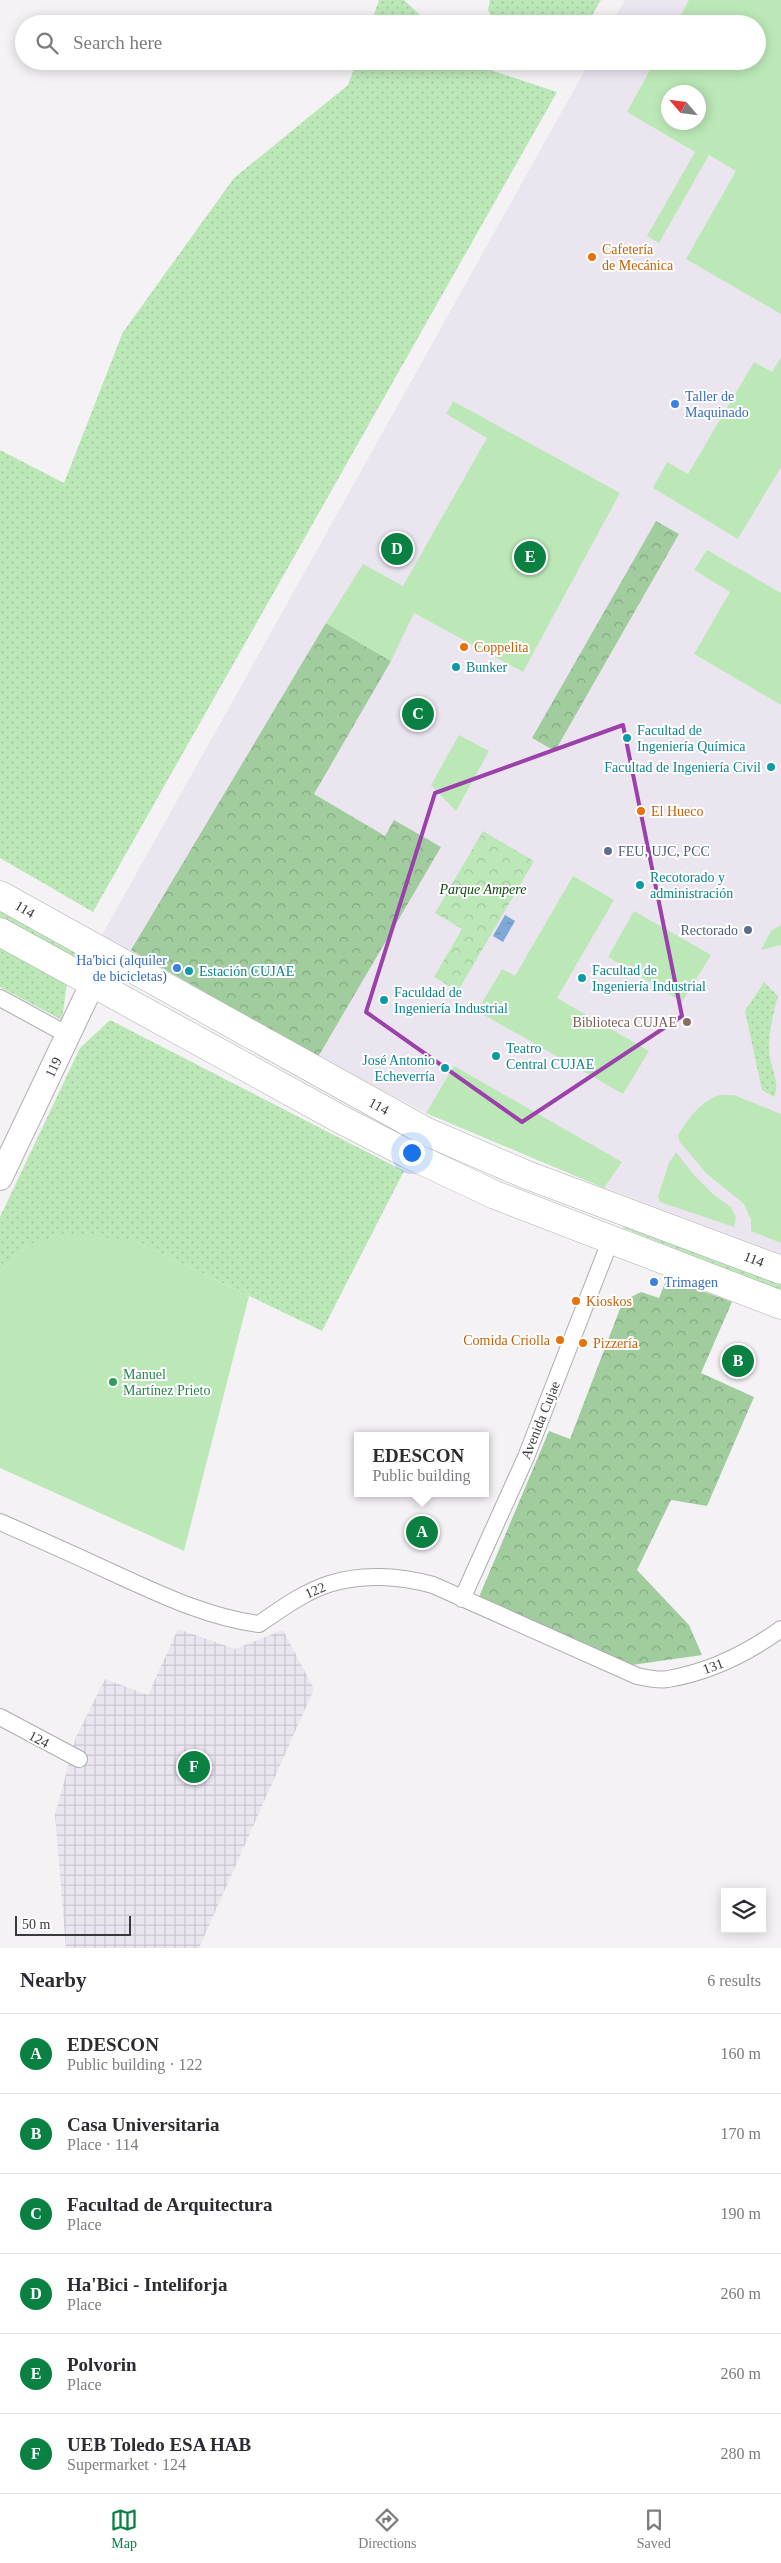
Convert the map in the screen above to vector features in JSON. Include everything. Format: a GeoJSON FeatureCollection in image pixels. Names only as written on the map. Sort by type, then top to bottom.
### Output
{"type":"FeatureCollection","features":[{"type":"Feature","properties":{"kind":"highway","name":"114"},"geometry":{"type":"LineString","coordinates":[[0,895],[425,1131],[527,1175],[781,1270]]}},
{"type":"Feature","properties":{"kind":"highway"},"geometry":{"type":"LineString","coordinates":[[0,932],[340,1119],[408,1154],[495,1195],[781,1305]]}},
{"type":"Feature","properties":{"kind":"street","name":"119"},"geometry":{"type":"LineString","coordinates":[[0,1178],[106,955]]}},
{"type":"Feature","properties":{"kind":"street"},"geometry":{"type":"LineString","coordinates":[[0,998],[68,1035]]}},
{"type":"Feature","properties":{"kind":"street","name":"Avenida Cujae"},"geometry":{"type":"LineString","coordinates":[[462,1599],[526,1457],[611,1239]]}},
{"type":"Feature","properties":{"kind":"street","name":"122"},"geometry":{"type":"LineString","coordinates":[[0,1522],[148,1588],[218,1616],[259,1624],[299,1598],[330,1583],[383,1576],[418,1581],[638,1676]]}},
{"type":"Feature","properties":{"kind":"street","name":"131"},"geometry":{"type":"LineString","coordinates":[[638,1676],[666,1680],[700,1670],[754,1648],[781,1629]]}},
{"type":"Feature","properties":{"kind":"street","name":"124"},"geometry":{"type":"LineString","coordinates":[[0,1718],[78,1759]]}},
{"type":"Feature","properties":{"kind":"highlighted area"},"geometry":{"type":"Polygon","coordinates":[[[623,725],[682,1016],[522,1122],[366,1012],[435,793],[623,725]]]}},
{"type":"Feature","properties":{"kind":"shaded area"},"geometry":{"type":"Polygon","coordinates":[[[625,0],[781,0],[781,1255],[604,1188],[426,1113],[318,1057],[102,935],[585,70],[766,70],[766,15],[616,15],[625,0]]]}},
{"type":"Feature","properties":{"kind":"shaded area"},"geometry":{"type":"Polygon","coordinates":[[[178,1629],[235,1649],[283,1630],[314,1689],[199,1948],[66,1948],[55,1815],[76,1737],[105,1679],[148,1695],[178,1629]]]}},
{"type":"Feature","properties":{"kind":"green space"},"geometry":{"type":"Polygon","coordinates":[[[379,0],[404,0],[420,15],[374,15],[379,0]]]}},
{"type":"Feature","properties":{"kind":"green space"},"geometry":{"type":"Polygon","coordinates":[[[490,0],[601,0],[592,15],[490,15],[488,10],[490,0]]]}},
{"type":"Feature","properties":{"kind":"green space"},"geometry":{"type":"Polygon","coordinates":[[[689,0],[781,0],[781,314],[686,259],[736,171],[709,155],[659,243],[647,236],[695,152],[627,112],[650,70],[766,70],[766,15],[681,15],[689,0]]]}},
{"type":"Feature","properties":{"kind":"green space"},"geometry":{"type":"Polygon","coordinates":[[[354,70],[490,70],[557,92],[93,912],[0,858],[0,450],[64,483],[123,332],[234,178],[348,85],[354,70]]]}},
{"type":"Feature","properties":{"kind":"green space"},"geometry":{"type":"Polygon","coordinates":[[[781,357],[781,467],[738,539],[653,488],[667,462],[688,474],[754,362],[772,372],[781,357]]]}},
{"type":"Feature","properties":{"kind":"green space"},"geometry":{"type":"Polygon","coordinates":[[[453,401],[620,493],[523,672],[414,613],[391,661],[326,623],[363,564],[403,586],[487,438],[446,414],[453,401]]]}},
{"type":"Feature","properties":{"kind":"green space"},"geometry":{"type":"Polygon","coordinates":[[[656,521],[679,534],[555,751],[532,738],[656,521]]]}},
{"type":"Feature","properties":{"kind":"green space"},"geometry":{"type":"Polygon","coordinates":[[[707,550],[781,593],[781,705],[694,654],[730,592],[694,570],[707,550]]]}},
{"type":"Feature","properties":{"kind":"green space"},"geometry":{"type":"Polygon","coordinates":[[[326,623],[391,661],[314,794],[385,836],[394,820],[441,847],[318,1057],[131,950],[326,623]]]}},
{"type":"Feature","properties":{"kind":"green space"},"geometry":{"type":"Polygon","coordinates":[[[459,735],[489,751],[456,811],[431,785],[459,735]]]}},
{"type":"Feature","properties":{"kind":"green space","name":"Parque Ampere"},"geometry":{"type":"Polygon","coordinates":[[[483,831],[534,861],[458,991],[434,977],[462,929],[435,913],[483,831]]]}},
{"type":"Feature","properties":{"kind":"green space"},"geometry":{"type":"Polygon","coordinates":[[[573,876],[614,900],[557,998],[649,1051],[623,1094],[477,1011],[502,969],[515,976],[573,876]]]}},
{"type":"Feature","properties":{"kind":"green space"},"geometry":{"type":"Polygon","coordinates":[[[0,908],[83,954],[90,962],[81,962],[0,917],[0,908]]]}},
{"type":"Feature","properties":{"kind":"green space"},"geometry":{"type":"Polygon","coordinates":[[[634,911],[711,955],[682,1002],[608,957],[634,911]]]}},
{"type":"Feature","properties":{"kind":"green space"},"geometry":{"type":"Polygon","coordinates":[[[781,925],[781,945],[761,950],[771,931],[781,925]]]}},
{"type":"Feature","properties":{"kind":"green space"},"geometry":{"type":"Polygon","coordinates":[[[0,947],[67,983],[62,1020],[0,987],[0,947]]]}},
{"type":"Feature","properties":{"kind":"green space"},"geometry":{"type":"Polygon","coordinates":[[[764,982],[778,996],[769,1044],[776,1086],[774,1097],[762,1090],[745,1011],[764,982]]]}},
{"type":"Feature","properties":{"kind":"green space"},"geometry":{"type":"Polygon","coordinates":[[[110,1020],[404,1171],[322,1331],[135,1241],[29,1244],[0,1272],[0,1217],[80,1048],[110,1020]]]}},
{"type":"Feature","properties":{"kind":"green space"},"geometry":{"type":"Polygon","coordinates":[[[454,1066],[622,1162],[604,1188],[426,1113],[454,1066]]]}},
{"type":"Feature","properties":{"kind":"green space"},"geometry":{"type":"Polygon","coordinates":[[[719,1095],[734,1095],[781,1114],[781,1243],[751,1231],[751,1220],[744,1204],[706,1173],[679,1141],[678,1135],[696,1111],[706,1102],[719,1095]]]}},
{"type":"Feature","properties":{"kind":"green space"},"geometry":{"type":"Polygon","coordinates":[[[676,1152],[694,1175],[714,1195],[731,1207],[736,1217],[734,1227],[660,1202],[658,1197],[669,1163],[676,1152]]]}},
{"type":"Feature","properties":{"kind":"green space"},"geometry":{"type":"Polygon","coordinates":[[[624,1225],[781,1282],[781,1291],[623,1228],[624,1225]]]}},
{"type":"Feature","properties":{"kind":"green space","name":"Manuel Martínez Prieto"},"geometry":{"type":"Polygon","coordinates":[[[71,1234],[135,1241],[249,1296],[184,1551],[0,1468],[0,1272],[29,1244],[71,1234]]]}},
{"type":"Feature","properties":{"kind":"green space"},"geometry":{"type":"Polygon","coordinates":[[[667,1278],[732,1302],[701,1373],[754,1397],[707,1506],[671,1500],[637,1570],[689,1625],[702,1655],[632,1665],[479,1597],[549,1431],[570,1439],[623,1301],[641,1292],[659,1298],[667,1278]]]}},
{"type":"Feature","properties":{"kind":"water"},"geometry":{"type":"Polygon","coordinates":[[[505,915],[515,921],[503,942],[493,936],[505,915]]]}},
{"type":"Feature","properties":{"kind":"place","name":"Cafetería de Mecánica"},"geometry":{"type":"Point","coordinates":[592,257]}},
{"type":"Feature","properties":{"kind":"place","name":"Taller de Maquinado"},"geometry":{"type":"Point","coordinates":[675,404]}},
{"type":"Feature","properties":{"kind":"place","name":"Ha'Bici - Inteliforja"},"geometry":{"type":"Point","coordinates":[397,549]}},
{"type":"Feature","properties":{"kind":"place","name":"Polvorin"},"geometry":{"type":"Point","coordinates":[530,557]}},
{"type":"Feature","properties":{"kind":"place","name":"Coppelita"},"geometry":{"type":"Point","coordinates":[464,647]}},
{"type":"Feature","properties":{"kind":"place","name":"Bunker"},"geometry":{"type":"Point","coordinates":[456,667]}},
{"type":"Feature","properties":{"kind":"place","name":"Facultad de Arquitectura"},"geometry":{"type":"Point","coordinates":[418,714]}},
{"type":"Feature","properties":{"kind":"place","name":"Facultad de Ingeniería Química"},"geometry":{"type":"Point","coordinates":[627,738]}},
{"type":"Feature","properties":{"kind":"place","name":"Facultad de Ingeniería Civil"},"geometry":{"type":"Point","coordinates":[771,767]}},
{"type":"Feature","properties":{"kind":"place","name":"El Hueco"},"geometry":{"type":"Point","coordinates":[641,811]}},
{"type":"Feature","properties":{"kind":"place","name":"FEU, UJC, PCC"},"geometry":{"type":"Point","coordinates":[608,851]}},
{"type":"Feature","properties":{"kind":"place","name":"Recotorado y administración"},"geometry":{"type":"Point","coordinates":[640,885]}},
{"type":"Feature","properties":{"kind":"place","name":"Rectorado"},"geometry":{"type":"Point","coordinates":[748,930]}},
{"type":"Feature","properties":{"kind":"place","name":"Ha'bici (alquiler de bicicletas)"},"geometry":{"type":"Point","coordinates":[177,968]}},
{"type":"Feature","properties":{"kind":"place","name":"Estación CUJAE"},"geometry":{"type":"Point","coordinates":[189,971]}},
{"type":"Feature","properties":{"kind":"place","name":"Facultad de Ingeniería Industrial"},"geometry":{"type":"Point","coordinates":[582,978]}},
{"type":"Feature","properties":{"kind":"place","name":"Faculdad de Ingeniería Industrial"},"geometry":{"type":"Point","coordinates":[384,1000]}},
{"type":"Feature","properties":{"kind":"place","name":"Biblioteca CUJAE"},"geometry":{"type":"Point","coordinates":[687,1022]}},
{"type":"Feature","properties":{"kind":"place","name":"Teatro Central CUJAE"},"geometry":{"type":"Point","coordinates":[496,1056]}},
{"type":"Feature","properties":{"kind":"place","name":"José Antonio Echeverría"},"geometry":{"type":"Point","coordinates":[445,1068]}},
{"type":"Feature","properties":{"kind":"place","name":"Trimagen"},"geometry":{"type":"Point","coordinates":[654,1282]}},
{"type":"Feature","properties":{"kind":"place","name":"Kioskos"},"geometry":{"type":"Point","coordinates":[576,1301]}},
{"type":"Feature","properties":{"kind":"place","name":"Comida Criolla"},"geometry":{"type":"Point","coordinates":[560,1340]}},
{"type":"Feature","properties":{"kind":"place","name":"Pizzería"},"geometry":{"type":"Point","coordinates":[583,1343]}},
{"type":"Feature","properties":{"kind":"place","name":"Casa Universitaria"},"geometry":{"type":"Point","coordinates":[738,1361]}},
{"type":"Feature","properties":{"kind":"place","name":"Manuel Martínez Prieto"},"geometry":{"type":"Point","coordinates":[113,1382]}},
{"type":"Feature","properties":{"kind":"place","name":"EDESCON"},"geometry":{"type":"Point","coordinates":[422,1532]}},
{"type":"Feature","properties":{"kind":"place","name":"UEB Toledo ESA HAB"},"geometry":{"type":"Point","coordinates":[194,1767]}}]}
